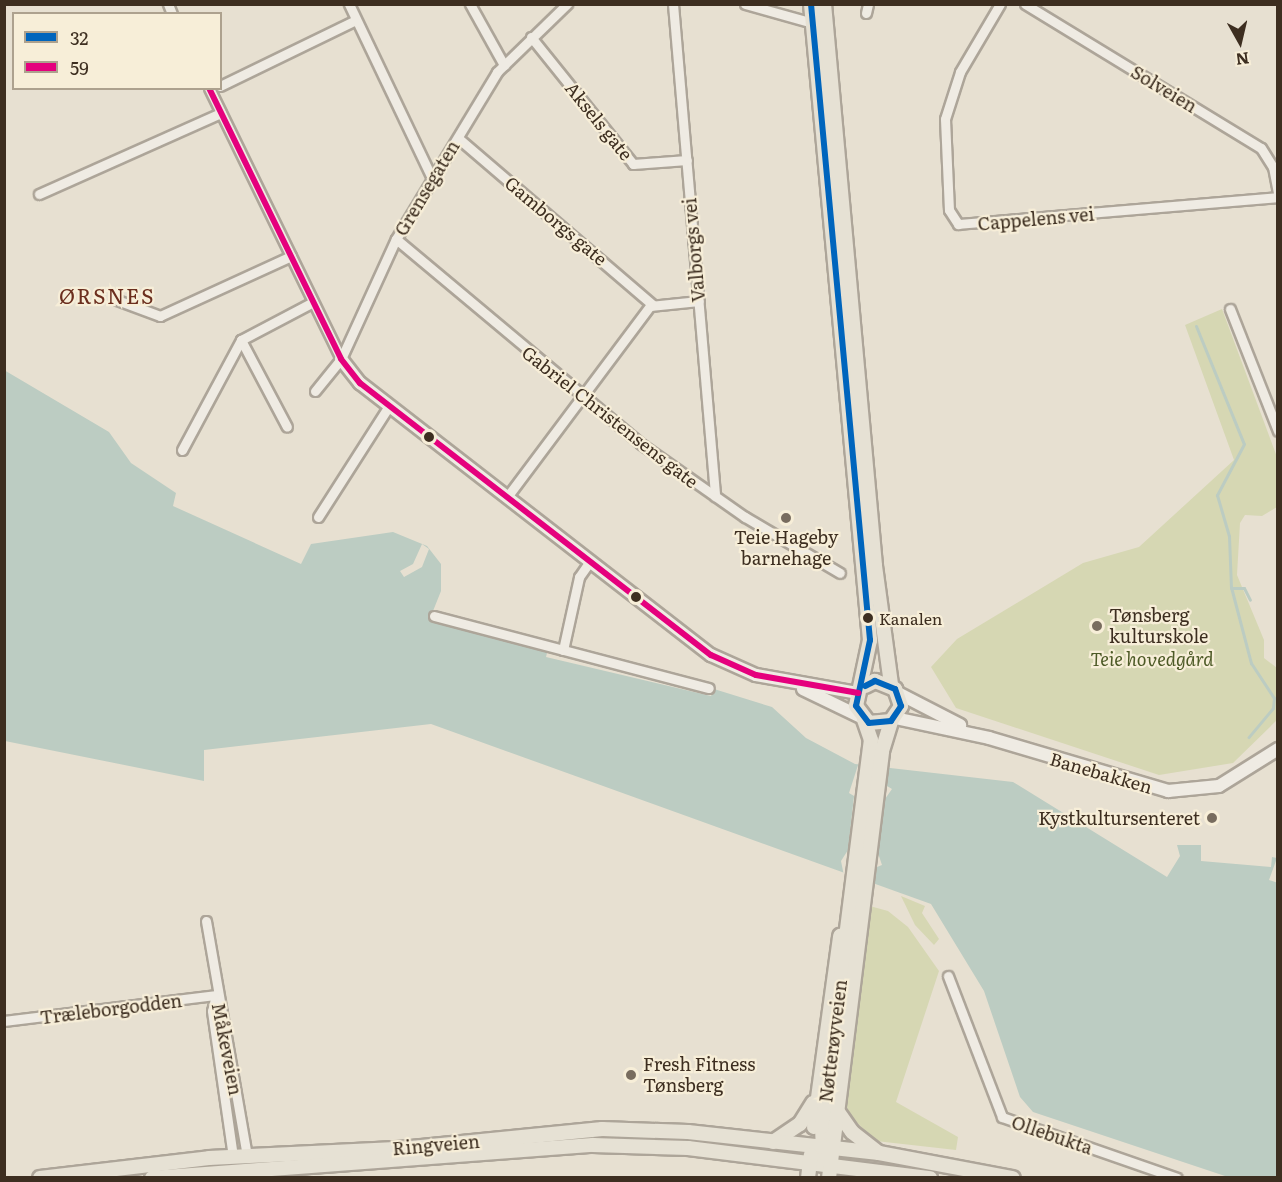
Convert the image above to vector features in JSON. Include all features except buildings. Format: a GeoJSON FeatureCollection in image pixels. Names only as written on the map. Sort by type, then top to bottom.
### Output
{"type":"FeatureCollection","features":[{"type":"Feature","properties":{"kind":"main road"},"geometry":{"type":"LineString","coordinates":[[811,4],[819,21],[876,578],[895,689],[893,719],[876,750],[857,898]]}},
{"type":"Feature","properties":{"kind":"main road"},"geometry":{"type":"LineString","coordinates":[[824,4],[819,21],[870,640],[862,690],[863,719],[876,750]]}},
{"type":"Feature","properties":{"kind":"main road"},"geometry":{"type":"LineString","coordinates":[[862,690],[875,681],[895,689]]}},
{"type":"Feature","properties":{"kind":"main road"},"geometry":{"type":"LineString","coordinates":[[863,719],[878,725],[893,719]]}},
{"type":"Feature","properties":{"kind":"main road","name":"Nøtterøyveien"},"geometry":{"type":"LineString","coordinates":[[821,1148],[814,1100],[831,971],[849,915],[857,898]]}},
{"type":"Feature","properties":{"kind":"main road","name":"Nøtterøyveien"},"geometry":{"type":"LineString","coordinates":[[821,1148],[836,1109],[857,898]]}},
{"type":"Feature","properties":{"kind":"main road","name":"Nøtterøyveien"},"geometry":{"type":"LineString","coordinates":[[821,1169],[821,1148],[849,915]]}},
{"type":"Feature","properties":{"kind":"main road"},"geometry":{"type":"LineString","coordinates":[[773,1142],[800,1124],[814,1100]]}},
{"type":"Feature","properties":{"kind":"main road"},"geometry":{"type":"LineString","coordinates":[[836,1109],[852,1132],[879,1153]]}},
{"type":"Feature","properties":{"kind":"main road","name":"Ringveien"},"geometry":{"type":"LineString","coordinates":[[40,1178],[240,1156],[411,1148],[602,1129],[773,1142],[879,1153],[1013,1178]]}},
{"type":"Feature","properties":{"kind":"main road","name":"Ringveien"},"geometry":{"type":"LineString","coordinates":[[152,1178],[243,1175],[573,1145],[688,1148],[821,1169],[867,1170],[930,1178]]}},
{"type":"Feature","properties":{"kind":"main road"},"geometry":{"type":"LineString","coordinates":[[808,1178],[821,1169],[821,1148]]}},
{"type":"Feature","properties":{"kind":"main road"},"geometry":{"type":"LineString","coordinates":[[854,1178],[867,1170]]}},
{"type":"Feature","properties":{"kind":"street"},"geometry":{"type":"LineString","coordinates":[[349,4],[433,180]]}},
{"type":"Feature","properties":{"kind":"street"},"geometry":{"type":"LineString","coordinates":[[470,4],[504,65]]}},
{"type":"Feature","properties":{"kind":"street","name":"Grensegaten"},"geometry":{"type":"LineString","coordinates":[[315,391],[341,359],[396,239],[504,65],[567,4]]}},
{"type":"Feature","properties":{"kind":"street","name":"Valborgs vei"},"geometry":{"type":"LineString","coordinates":[[674,4],[715,496]]}},
{"type":"Feature","properties":{"kind":"street"},"geometry":{"type":"LineString","coordinates":[[745,4],[819,21]]}},
{"type":"Feature","properties":{"kind":"street","name":"Cappelens vei"},"geometry":{"type":"LineString","coordinates":[[1000,4],[960,72],[945,119],[949,210],[958,224],[1278,195]]}},
{"type":"Feature","properties":{"kind":"street","name":"Solveien"},"geometry":{"type":"LineString","coordinates":[[1025,4],[1261,148],[1273,167],[1278,195]]}},
{"type":"Feature","properties":{"kind":"street"},"geometry":{"type":"LineString","coordinates":[[222,85],[356,20]]}},
{"type":"Feature","properties":{"kind":"street","name":"Aksels gate"},"geometry":{"type":"LineString","coordinates":[[531,37],[633,164],[687,160]]}},
{"type":"Feature","properties":{"kind":"street"},"geometry":{"type":"LineString","coordinates":[[214,90],[221,113],[341,359],[389,406],[711,655],[745,672],[788,683],[862,690]]}},
{"type":"Feature","properties":{"kind":"street"},"geometry":{"type":"LineString","coordinates":[[39,194],[221,113]]}},
{"type":"Feature","properties":{"kind":"street","name":"Gamborgs gate"},"geometry":{"type":"LineString","coordinates":[[458,138],[653,305]]}},
{"type":"Feature","properties":{"kind":"street","name":"Gabriel Christensens gate"},"geometry":{"type":"LineString","coordinates":[[396,239],[581,397],[715,496],[840,573]]}},
{"type":"Feature","properties":{"kind":"street"},"geometry":{"type":"LineString","coordinates":[[117,300],[160,316],[291,256]]}},
{"type":"Feature","properties":{"kind":"street"},"geometry":{"type":"LineString","coordinates":[[507,496],[653,305],[699,301]]}},
{"type":"Feature","properties":{"kind":"street"},"geometry":{"type":"LineString","coordinates":[[182,450],[241,340],[313,302]]}},
{"type":"Feature","properties":{"kind":"street"},"geometry":{"type":"LineString","coordinates":[[1230,309],[1278,431]]}},
{"type":"Feature","properties":{"kind":"street"},"geometry":{"type":"LineString","coordinates":[[241,340],[287,427]]}},
{"type":"Feature","properties":{"kind":"street"},"geometry":{"type":"LineString","coordinates":[[318,517],[389,406]]}},
{"type":"Feature","properties":{"kind":"street"},"geometry":{"type":"LineString","coordinates":[[563,650],[579,577],[590,561]]}},
{"type":"Feature","properties":{"kind":"street"},"geometry":{"type":"LineString","coordinates":[[434,616],[709,688]]}},
{"type":"Feature","properties":{"kind":"street"},"geometry":{"type":"LineString","coordinates":[[788,683],[863,719]]}},
{"type":"Feature","properties":{"kind":"street","name":"Banebakken"},"geometry":{"type":"LineString","coordinates":[[895,689],[988,738]]}},
{"type":"Feature","properties":{"kind":"street","name":"Banebakken"},"geometry":{"type":"LineString","coordinates":[[893,719],[988,738],[1168,791],[1219,786],[1278,749]]}},
{"type":"Feature","properties":{"kind":"street","name":"Måkeveien"},"geometry":{"type":"LineString","coordinates":[[206,921],[243,1175]]}},
{"type":"Feature","properties":{"kind":"street","name":"Ollebukta"},"geometry":{"type":"LineString","coordinates":[[948,976],[1002,1117],[1177,1178]]}},
{"type":"Feature","properties":{"kind":"street"},"geometry":{"type":"LineString","coordinates":[[216,995],[212,1011],[240,1156]]}},
{"type":"Feature","properties":{"kind":"street","name":"Træleborgodden"},"geometry":{"type":"LineString","coordinates":[[4,1021],[216,995]]}},
{"type":"Feature","properties":{"kind":"green space","name":"Teie hovedgård"},"geometry":{"type":"Polygon","coordinates":[[[1222,309],[1277,457],[1277,507],[1262,516],[1245,515],[1240,523],[1237,575],[1264,640],[1264,658],[1277,668],[1277,720],[1233,763],[1159,775],[956,708],[931,667],[957,639],[1083,563],[1139,547],[1234,460],[1185,325],[1222,309]]]}},
{"type":"Feature","properties":{"kind":"green space"},"geometry":{"type":"Polygon","coordinates":[[[901,896],[925,906],[922,913],[939,939],[934,945],[915,925],[901,896]]]}},
{"type":"Feature","properties":{"kind":"green space"},"geometry":{"type":"Polygon","coordinates":[[[866,905],[888,911],[908,927],[939,971],[896,1102],[958,1137],[956,1150],[876,1141],[849,1115],[844,1095],[866,905]]]}},
{"type":"Feature","properties":{"kind":"shaded area"},"geometry":{"type":"Polygon","coordinates":[[[4,370],[109,432],[131,463],[176,493],[173,506],[301,564],[311,544],[393,532],[427,546],[441,564],[441,591],[431,616],[549,645],[546,657],[711,696],[714,689],[772,707],[806,738],[855,764],[1013,782],[1167,877],[1180,856],[1177,845],[1201,845],[1201,861],[1271,867],[1272,857],[1277,858],[1269,880],[1278,883],[1277,1177],[1228,1177],[1033,1112],[1020,1097],[984,991],[931,904],[431,724],[204,750],[204,781],[5,741],[4,370]]]}},
{"type":"Feature","properties":{"kind":"pier"},"geometry":{"type":"Polygon","coordinates":[[[422,544],[429,549],[422,567],[404,577],[400,571],[413,564],[422,544]]]}},
{"type":"Feature","properties":{"kind":"pier"},"geometry":{"type":"Polygon","coordinates":[[[859,762],[889,765],[887,786],[892,789],[885,799],[878,853],[882,865],[877,867],[874,887],[844,876],[841,861],[848,850],[854,796],[849,793],[859,762]]]}},
{"type":"Feature","properties":{"kind":"waterway"},"geometry":{"type":"LineString","coordinates":[[1196,326],[1244,444],[1217,495],[1229,536],[1231,587],[1251,663],[1274,698],[1273,708],[1249,737]]}},
{"type":"Feature","properties":{"kind":"waterway"},"geometry":{"type":"LineString","coordinates":[[1231,588],[1244,588],[1250,600]]}},
{"type":"Feature","properties":{"kind":"transit line","name":"32"},"geometry":{"type":"LineString","coordinates":[[811,4],[870,640],[856,706],[869,723],[891,721],[901,706],[895,689],[875,681],[865,686]]}},
{"type":"Feature","properties":{"kind":"transit line","name":"59"},"geometry":{"type":"LineString","coordinates":[[210,90],[341,359],[360,383],[711,655],[756,675],[858,693]]}},
{"type":"Feature","properties":{"kind":"place","name":"Teie Hageby barnehage"},"geometry":{"type":"Point","coordinates":[786,518]}},
{"type":"Feature","properties":{"kind":"place","name":"Kanalen"},"geometry":{"type":"Point","coordinates":[868,618]}},
{"type":"Feature","properties":{"kind":"place","name":"Tønsberg kulturskole"},"geometry":{"type":"Point","coordinates":[1097,626]}},
{"type":"Feature","properties":{"kind":"place","name":"Kystkultursenteret"},"geometry":{"type":"Point","coordinates":[1212,818]}},
{"type":"Feature","properties":{"kind":"place","name":"Fresh Fitness Tønsberg"},"geometry":{"type":"Point","coordinates":[631,1075]}},
{"type":"Feature","properties":{"kind":"district","name":"ØRSNES"},"geometry":{"type":"Point","coordinates":[107,295]}}]}
